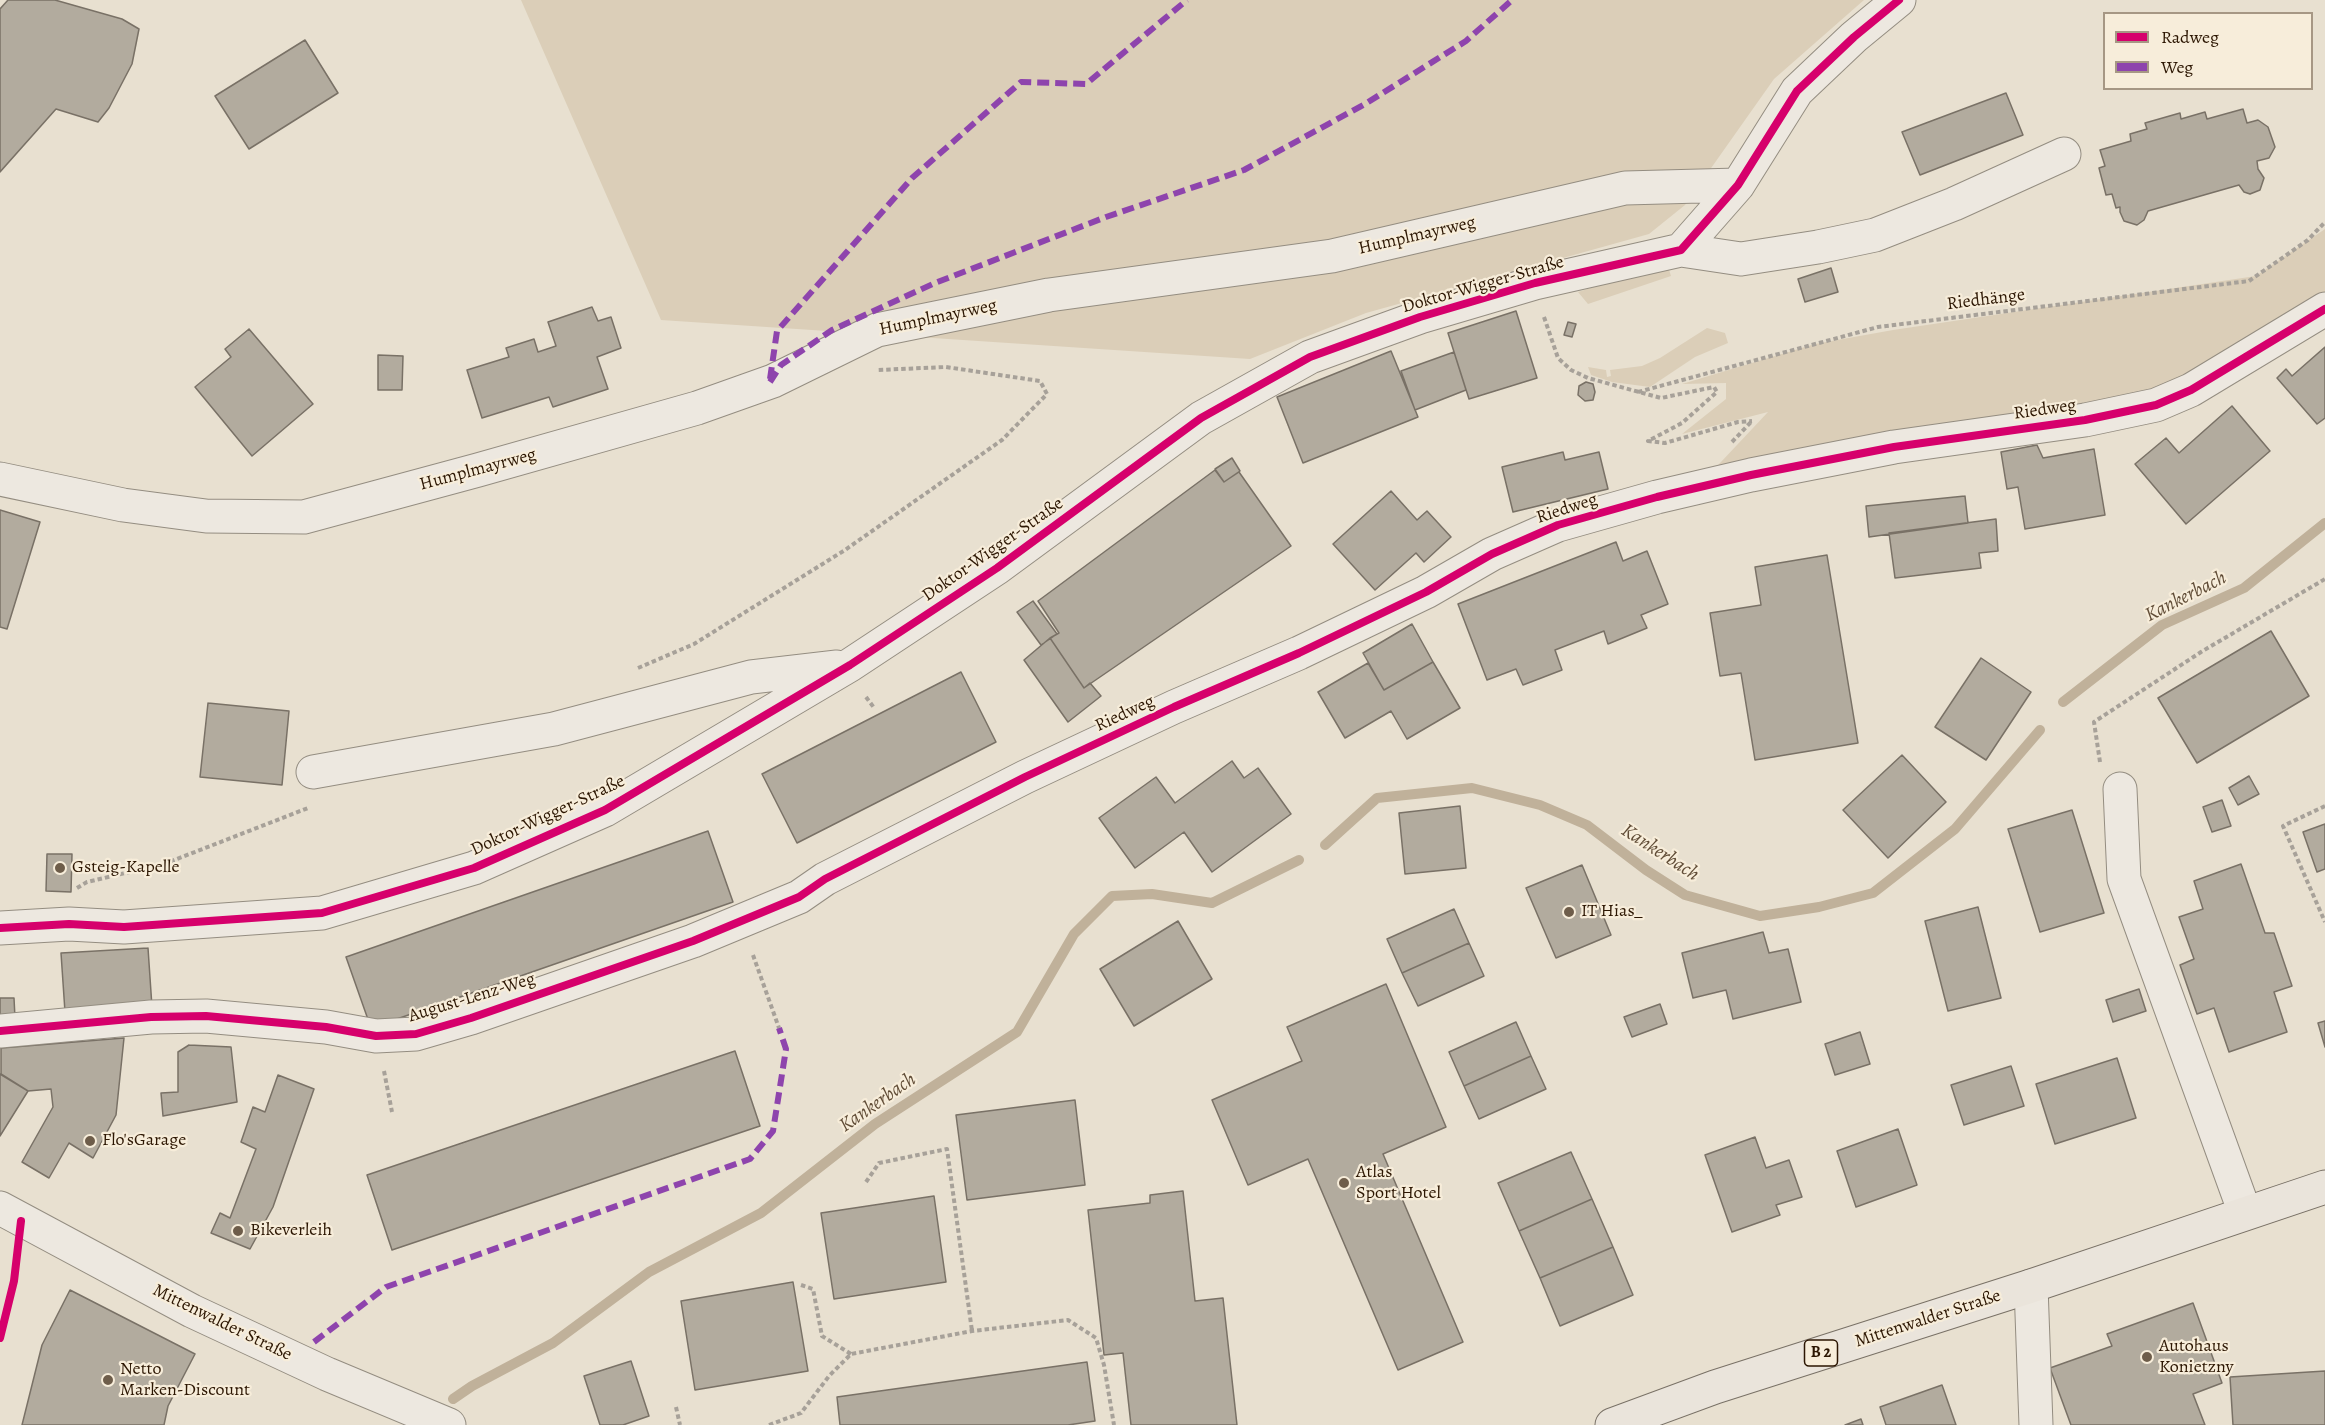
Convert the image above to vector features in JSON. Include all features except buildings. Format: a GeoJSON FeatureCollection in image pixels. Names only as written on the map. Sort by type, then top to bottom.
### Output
{"type":"FeatureCollection","features":[{"type":"Feature","properties":{"kind":"main road","name":"Mittenwalder Straße"},"geometry":{"type":"LineString","coordinates":[[1612,1425],[1715,1387],[2031,1286],[2325,1187]]}},
{"type":"Feature","properties":{"kind":"street"},"geometry":{"type":"LineString","coordinates":[[1681,250],[1738,185],[1797,91],[1854,37],[1899,0]]}},
{"type":"Feature","properties":{"kind":"street"},"geometry":{"type":"LineString","coordinates":[[1681,250],[1741,259],[1875,235],[1954,204],[2064,153]]}},
{"type":"Feature","properties":{"kind":"street","name":"Humplmayrweg"},"geometry":{"type":"LineString","coordinates":[[0,479],[123,506],[206,516],[304,517],[697,408],[773,381],[877,330],[1049,295],[1332,256],[1625,188],[1738,185]]}},
{"type":"Feature","properties":{"kind":"street","name":"Doktor-Wigger-Straße"},"geometry":{"type":"LineString","coordinates":[[0,928],[69,924],[124,927],[322,913],[474,868],[605,810],[850,665],[997,568],[1201,418],[1310,357],[1420,317],[1535,283],[1681,250]]}},
{"type":"Feature","properties":{"kind":"street","name":"Riedweg"},"geometry":{"type":"LineString","coordinates":[[825,879],[1025,777],[1174,707],[1299,653],[1426,592],[1492,554],[1558,525],[1657,497],[1751,475],[1894,447],[2085,420],[2156,405],[2191,390],[2325,309]]}},
{"type":"Feature","properties":{"kind":"street"},"geometry":{"type":"LineString","coordinates":[[313,772],[554,729],[751,677],[850,665]]}},
{"type":"Feature","properties":{"kind":"street"},"geometry":{"type":"LineString","coordinates":[[2110,777],[2124,879],[2245,1213]]}},
{"type":"Feature","properties":{"kind":"street","name":"August-Lenz-Weg"},"geometry":{"type":"LineString","coordinates":[[0,1030],[151,1017],[206,1016],[326,1026],[376,1036],[416,1034],[471,1018],[693,941],[799,897],[825,879]]}},
{"type":"Feature","properties":{"kind":"street","name":"Mittenwalder Straße"},"geometry":{"type":"LineString","coordinates":[[0,1208],[192,1311],[327,1374],[450,1425]]}},
{"type":"Feature","properties":{"kind":"street"},"geometry":{"type":"LineString","coordinates":[[2031,1286],[2036,1425]]}},
{"type":"Feature","properties":{"kind":"path"},"geometry":{"type":"LineString","coordinates":[[1535,283],[1558,358],[1571,370],[1588,378],[1661,398],[1714,387],[1717,392],[1682,423],[1648,441],[1665,444],[1738,422],[1752,421]]}},
{"type":"Feature","properties":{"kind":"path"},"geometry":{"type":"LineString","coordinates":[[630,672],[694,644],[845,550],[1002,440],[1047,394],[1040,381],[956,368],[875,370]]}},
{"type":"Feature","properties":{"kind":"path"},"geometry":{"type":"LineString","coordinates":[[2110,777],[2094,722],[2201,652],[2325,579]]}},
{"type":"Feature","properties":{"kind":"path"},"geometry":{"type":"LineString","coordinates":[[2325,806],[2283,826],[2325,922]]}},
{"type":"Feature","properties":{"kind":"path"},"geometry":{"type":"LineString","coordinates":[[75,897],[77,888],[87,882],[164,864],[307,808]]}},
{"type":"Feature","properties":{"kind":"path"},"geometry":{"type":"LineString","coordinates":[[741,921],[779,1028]]}},
{"type":"Feature","properties":{"kind":"path"},"geometry":{"type":"LineString","coordinates":[[376,1036],[392,1112]]}},
{"type":"Feature","properties":{"kind":"path"},"geometry":{"type":"LineString","coordinates":[[866,1182],[879,1163],[947,1149],[972,1330]]}},
{"type":"Feature","properties":{"kind":"path"},"geometry":{"type":"LineString","coordinates":[[801,1284],[813,1289],[822,1336],[851,1354]]}},
{"type":"Feature","properties":{"kind":"path"},"geometry":{"type":"LineString","coordinates":[[769,1425],[801,1413],[829,1376],[851,1354],[972,1330],[1068,1320],[1096,1338],[1104,1365],[1113,1425]]}},
{"type":"Feature","properties":{"kind":"path"},"geometry":{"type":"LineString","coordinates":[[676,1407],[680,1425]]}},
{"type":"Feature","properties":{"kind":"shaded area"},"geometry":{"type":"Polygon","coordinates":[[[521,0],[1864,0],[1774,79],[1685,205],[1649,234],[1366,313],[1250,359],[661,320],[521,0]]]}},
{"type":"Feature","properties":{"kind":"shaded area"},"geometry":{"type":"Polygon","coordinates":[[[2325,229],[2325,296],[2212,365],[2143,395],[1705,479],[1768,412],[1682,434],[1726,399],[1726,383],[1682,384],[1815,344],[1893,330],[2256,276],[2325,229]]]}},
{"type":"Feature","properties":{"kind":"shaded area"},"geometry":{"type":"Polygon","coordinates":[[[1667,263],[1671,276],[1588,304],[1578,292],[1667,263]]]}},
{"type":"Feature","properties":{"kind":"shaded area"},"geometry":{"type":"Polygon","coordinates":[[[1707,328],[1725,333],[1728,343],[1695,357],[1650,387],[1612,382],[1591,375],[1588,367],[1606,370],[1607,377],[1611,376],[1610,370],[1642,366],[1660,358],[1707,328]]]}},
{"type":"Feature","properties":{"kind":"waterway","name":"Kankerbach"},"geometry":{"type":"LineString","coordinates":[[2063,702],[2162,625],[2244,588],[2325,523]]}},
{"type":"Feature","properties":{"kind":"waterway","name":"Kankerbach"},"geometry":{"type":"LineString","coordinates":[[1325,845],[1377,798],[1472,788],[1540,805],[1587,825],[1646,870],[1685,895],[1760,916],[1819,907],[1873,893],[1955,829],[2040,730]]}},
{"type":"Feature","properties":{"kind":"waterway","name":"Kankerbach"},"geometry":{"type":"LineString","coordinates":[[453,1399],[472,1386],[553,1343],[649,1272],[761,1213],[875,1124],[1017,1032],[1074,934],[1112,896],[1152,894],[1212,903],[1299,860]]}},
{"type":"Feature","properties":{"kind":"marked path"},"geometry":{"type":"LineString","coordinates":[[770,379],[777,331],[912,178],[1021,82],[1086,84],[1187,0]]}},
{"type":"Feature","properties":{"kind":"marked path"},"geometry":{"type":"LineString","coordinates":[[770,382],[781,365],[832,330],[935,283],[1106,217],[1244,170],[1365,104],[1466,41],[1512,0]]}},
{"type":"Feature","properties":{"kind":"marked path"},"geometry":{"type":"LineString","coordinates":[[314,1342],[386,1287],[750,1159],[773,1131],[786,1049],[779,1028]]}},
{"type":"Feature","properties":{"kind":"cycle path"},"geometry":{"type":"LineString","coordinates":[[0,928],[69,924],[124,927],[322,913],[474,868],[605,810],[850,665],[997,568],[1201,418],[1310,357],[1420,317],[1535,283],[1681,250],[1738,185],[1797,91],[1854,37],[1899,0]]}},
{"type":"Feature","properties":{"kind":"cycle path"},"geometry":{"type":"LineString","coordinates":[[0,1031],[151,1017],[206,1016],[326,1027],[376,1036],[416,1034],[471,1018],[693,941],[799,897],[825,879],[1025,777],[1174,707],[1299,653],[1426,592],[1492,554],[1558,525],[1657,497],[1751,475],[1894,447],[2085,420],[2156,405],[2191,390],[2325,309]]}},
{"type":"Feature","properties":{"kind":"cycle path"},"geometry":{"type":"LineString","coordinates":[[0,1338],[14,1281],[21,1221]]}},
{"type":"Feature","properties":{"kind":"place","name":"Gsteig-Kapelle"},"geometry":{"type":"Point","coordinates":[60,868]}},
{"type":"Feature","properties":{"kind":"place","name":"IT Hias_"},"geometry":{"type":"Point","coordinates":[1569,912]}},
{"type":"Feature","properties":{"kind":"place","name":"Flo'sGarage"},"geometry":{"type":"Point","coordinates":[90,1141]}},
{"type":"Feature","properties":{"kind":"place","name":"Atlas Sport Hotel"},"geometry":{"type":"Point","coordinates":[1344,1183]}},
{"type":"Feature","properties":{"kind":"place","name":"Bikeverleih"},"geometry":{"type":"Point","coordinates":[238,1231]}},
{"type":"Feature","properties":{"kind":"place","name":"Autohaus Konietzny"},"geometry":{"type":"Point","coordinates":[2147,1357]}},
{"type":"Feature","properties":{"kind":"place","name":"Netto Marken-Discount"},"geometry":{"type":"Point","coordinates":[108,1380]}}]}
